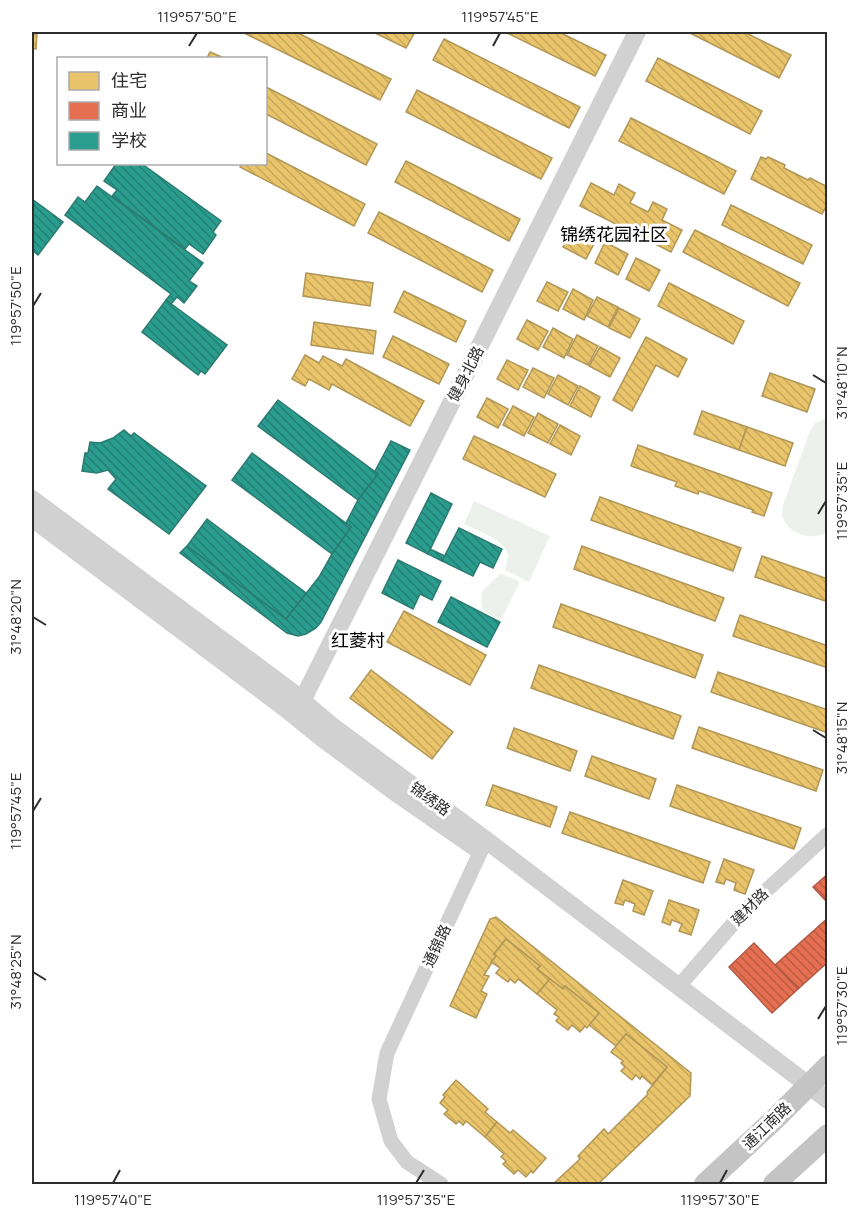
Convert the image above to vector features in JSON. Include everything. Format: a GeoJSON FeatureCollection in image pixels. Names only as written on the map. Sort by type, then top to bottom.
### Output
{"type":"FeatureCollection","features":[{"type":"Feature","properties":{"kind":"main road","name":"通江南路"},"geometry":{"type":"LineString","coordinates":[[705,1185],[776,1119],[828,1066]]}},
{"type":"Feature","properties":{"kind":"main road"},"geometry":{"type":"LineString","coordinates":[[774,1185],[828,1135]]}},
{"type":"Feature","properties":{"kind":"street","name":"健身北路"},"geometry":{"type":"LineString","coordinates":[[298,708],[637,32]]}},
{"type":"Feature","properties":{"kind":"street","name":"锦绣路"},"geometry":{"type":"LineString","coordinates":[[32,499],[298,708]]}},
{"type":"Feature","properties":{"kind":"street","name":"锦绣路"},"geometry":{"type":"LineString","coordinates":[[32,518],[298,708],[332,726],[483,846],[806,1088],[828,1100]]}},
{"type":"Feature","properties":{"kind":"street","name":"建材路"},"geometry":{"type":"LineString","coordinates":[[679,986],[745,910],[828,834]]}},
{"type":"Feature","properties":{"kind":"street","name":"锦绣路"},"geometry":{"type":"LineString","coordinates":[[483,846],[679,986],[806,1088],[828,1110]]}},
{"type":"Feature","properties":{"kind":"street","name":"通锦路"},"geometry":{"type":"LineString","coordinates":[[441,1185],[407,1162],[391,1141],[379,1099],[387,1053],[483,846]]}},
{"type":"Feature","properties":{"kind":"shaded area"},"geometry":{"type":"Polygon","coordinates":[[[827,418],[827,532],[807,536],[794,531],[785,522],[782,515],[783,505],[810,431],[815,423],[827,418]]]}},
{"type":"Feature","properties":{"kind":"shaded area"},"geometry":{"type":"Polygon","coordinates":[[[474,501],[550,536],[529,582],[505,570],[508,556],[503,546],[491,537],[464,524],[474,501]]]}},
{"type":"Feature","properties":{"kind":"shaded area"},"geometry":{"type":"Polygon","coordinates":[[[500,574],[519,581],[519,584],[502,618],[499,619],[483,610],[482,591],[500,574]]]}},
{"type":"Feature","properties":{"kind":"building: 住宅"},"geometry":{"type":"Polygon","coordinates":[[[32,32],[37,32],[36,49],[32,48],[32,32]]]}},
{"type":"Feature","properties":{"kind":"building: 住宅"},"geometry":{"type":"Polygon","coordinates":[[[242,32],[296,32],[391,79],[380,100],[242,32]]]}},
{"type":"Feature","properties":{"kind":"building: 住宅"},"geometry":{"type":"Polygon","coordinates":[[[373,32],[415,32],[406,48],[373,32]]]}},
{"type":"Feature","properties":{"kind":"building: 住宅"},"geometry":{"type":"Polygon","coordinates":[[[505,32],[559,32],[606,55],[595,76],[505,32]]]}},
{"type":"Feature","properties":{"kind":"building: 住宅"},"geometry":{"type":"Polygon","coordinates":[[[688,32],[744,32],[791,55],[779,78],[688,32]]]}},
{"type":"Feature","properties":{"kind":"building: 住宅"},"geometry":{"type":"Polygon","coordinates":[[[444,39],[580,107],[569,128],[433,60],[444,39]]]}},
{"type":"Feature","properties":{"kind":"building: 住宅"},"geometry":{"type":"Polygon","coordinates":[[[210,52],[222,57],[208,57],[210,52]]]}},
{"type":"Feature","properties":{"kind":"building: 住宅"},"geometry":{"type":"Polygon","coordinates":[[[658,58],[762,111],[750,134],[646,81],[658,58]]]}},
{"type":"Feature","properties":{"kind":"building: 住宅"},"geometry":{"type":"Polygon","coordinates":[[[267,88],[377,144],[366,165],[267,115],[267,88]]]}},
{"type":"Feature","properties":{"kind":"building: 住宅"},"geometry":{"type":"Polygon","coordinates":[[[417,90],[552,158],[541,179],[406,112],[417,90]]]}},
{"type":"Feature","properties":{"kind":"building: 住宅"},"geometry":{"type":"Polygon","coordinates":[[[631,118],[736,171],[724,194],[619,141],[631,118]]]}},
{"type":"Feature","properties":{"kind":"building: 住宅"},"geometry":{"type":"Polygon","coordinates":[[[267,154],[365,204],[354,226],[240,167],[241,165],[267,165],[267,154]]]}},
{"type":"Feature","properties":{"kind":"building: 住宅"},"geometry":{"type":"Polygon","coordinates":[[[761,157],[766,159],[768,157],[808,180],[810,178],[826,186],[828,203],[822,214],[751,179],[761,157]]]}},
{"type":"Feature","properties":{"kind":"building: 住宅"},"geometry":{"type":"Polygon","coordinates":[[[406,161],[520,219],[509,241],[395,182],[406,161]]]}},
{"type":"Feature","properties":{"kind":"building: 住宅"},"geometry":{"type":"Polygon","coordinates":[[[591,183],[614,195],[619,184],[635,193],[630,203],[648,212],[653,202],[667,209],[662,220],[682,230],[671,252],[580,206],[591,183]]]}},
{"type":"Feature","properties":{"kind":"building: 住宅"},"geometry":{"type":"Polygon","coordinates":[[[731,205],[812,245],[803,264],[722,225],[731,205]]]}},
{"type":"Feature","properties":{"kind":"building: 住宅"},"geometry":{"type":"Polygon","coordinates":[[[379,212],[493,270],[482,292],[368,233],[379,212]]]}},
{"type":"Feature","properties":{"kind":"building: 住宅"},"geometry":{"type":"Polygon","coordinates":[[[574,226],[597,238],[586,259],[563,247],[574,226]]]}},
{"type":"Feature","properties":{"kind":"building: 住宅"},"geometry":{"type":"Polygon","coordinates":[[[695,230],[800,283],[788,306],[683,252],[695,230]]]}},
{"type":"Feature","properties":{"kind":"building: 住宅"},"geometry":{"type":"Polygon","coordinates":[[[605,242],[628,254],[618,275],[595,263],[605,242]]]}},
{"type":"Feature","properties":{"kind":"building: 住宅"},"geometry":{"type":"Polygon","coordinates":[[[636,258],[660,270],[649,291],[626,279],[636,258]]]}},
{"type":"Feature","properties":{"kind":"building: 住宅"},"geometry":{"type":"Polygon","coordinates":[[[306,273],[373,283],[370,306],[303,296],[306,273]]]}},
{"type":"Feature","properties":{"kind":"building: 住宅"},"geometry":{"type":"Polygon","coordinates":[[[547,282],[568,292],[558,311],[537,301],[547,282]]]}},
{"type":"Feature","properties":{"kind":"building: 住宅"},"geometry":{"type":"Polygon","coordinates":[[[669,283],[744,321],[733,344],[658,306],[669,283]]]}},
{"type":"Feature","properties":{"kind":"building: 住宅"},"geometry":{"type":"Polygon","coordinates":[[[573,289],[593,300],[584,320],[563,309],[573,289]]]}},
{"type":"Feature","properties":{"kind":"building: 住宅"},"geometry":{"type":"Polygon","coordinates":[[[404,291],[466,321],[456,342],[394,312],[404,291]]]}},
{"type":"Feature","properties":{"kind":"building: 住宅"},"geometry":{"type":"Polygon","coordinates":[[[597,297],[618,307],[608,327],[587,316],[597,297]]]}},
{"type":"Feature","properties":{"kind":"building: 住宅"},"geometry":{"type":"Polygon","coordinates":[[[619,308],[640,319],[630,338],[609,328],[619,308]]]}},
{"type":"Feature","properties":{"kind":"building: 住宅"},"geometry":{"type":"Polygon","coordinates":[[[527,320],[548,331],[538,350],[517,339],[527,320]]]}},
{"type":"Feature","properties":{"kind":"building: 住宅"},"geometry":{"type":"Polygon","coordinates":[[[314,322],[376,331],[373,354],[311,345],[314,322]]]}},
{"type":"Feature","properties":{"kind":"building: 住宅"},"geometry":{"type":"Polygon","coordinates":[[[553,328],[573,339],[564,358],[543,347],[553,328]]]}},
{"type":"Feature","properties":{"kind":"building: 住宅"},"geometry":{"type":"Polygon","coordinates":[[[577,335],[598,346],[588,365],[567,355],[577,335]]]}},
{"type":"Feature","properties":{"kind":"building: 住宅"},"geometry":{"type":"Polygon","coordinates":[[[393,336],[449,364],[439,384],[383,357],[393,336]]]}},
{"type":"Feature","properties":{"kind":"building: 住宅"},"geometry":{"type":"Polygon","coordinates":[[[646,337],[687,359],[678,377],[656,365],[632,411],[613,400],[646,337]]]}},
{"type":"Feature","properties":{"kind":"building: 住宅"},"geometry":{"type":"Polygon","coordinates":[[[600,347],[620,358],[610,377],[589,366],[600,347]]]}},
{"type":"Feature","properties":{"kind":"building: 住宅"},"geometry":{"type":"Polygon","coordinates":[[[305,355],[319,363],[323,356],[342,366],[346,359],[424,401],[410,426],[332,384],[329,390],[309,379],[305,386],[292,379],[305,355]]]}},
{"type":"Feature","properties":{"kind":"building: 住宅"},"geometry":{"type":"Polygon","coordinates":[[[507,360],[528,370],[518,390],[497,379],[507,360]]]}},
{"type":"Feature","properties":{"kind":"building: 住宅"},"geometry":{"type":"Polygon","coordinates":[[[533,368],[554,378],[544,398],[523,387],[533,368]]]}},
{"type":"Feature","properties":{"kind":"building: 住宅"},"geometry":{"type":"Polygon","coordinates":[[[770,373],[815,389],[807,412],[762,396],[770,373]]]}},
{"type":"Feature","properties":{"kind":"building: 住宅"},"geometry":{"type":"Polygon","coordinates":[[[558,375],[578,386],[568,405],[548,394],[558,375]]]}},
{"type":"Feature","properties":{"kind":"building: 住宅"},"geometry":{"type":"Polygon","coordinates":[[[580,386],[600,397],[591,417],[570,406],[580,386]]]}},
{"type":"Feature","properties":{"kind":"building: 住宅"},"geometry":{"type":"Polygon","coordinates":[[[487,398],[508,409],[498,428],[477,417],[487,398]]]}},
{"type":"Feature","properties":{"kind":"building: 住宅"},"geometry":{"type":"Polygon","coordinates":[[[513,406],[534,417],[524,436],[503,425],[513,406]]]}},
{"type":"Feature","properties":{"kind":"building: 住宅"},"geometry":{"type":"Polygon","coordinates":[[[702,411],[747,427],[739,450],[694,434],[702,411]]]}},
{"type":"Feature","properties":{"kind":"building: 住宅"},"geometry":{"type":"Polygon","coordinates":[[[538,413],[558,424],[548,443],[528,433],[538,413]]]}},
{"type":"Feature","properties":{"kind":"building: 住宅"},"geometry":{"type":"Polygon","coordinates":[[[560,425],[580,436],[571,455],[550,444],[560,425]]]}},
{"type":"Feature","properties":{"kind":"building: 住宅"},"geometry":{"type":"Polygon","coordinates":[[[747,427],[793,443],[785,466],[739,450],[747,427]]]}},
{"type":"Feature","properties":{"kind":"building: 住宅"},"geometry":{"type":"Polygon","coordinates":[[[474,436],[556,474],[545,497],[463,459],[474,436]]]}},
{"type":"Feature","properties":{"kind":"building: 住宅"},"geometry":{"type":"Polygon","coordinates":[[[638,445],[772,493],[764,516],[699,491],[698,494],[675,486],[677,482],[631,466],[638,445]]]}},
{"type":"Feature","properties":{"kind":"building: 住宅"},"geometry":{"type":"Polygon","coordinates":[[[600,497],[741,548],[733,571],[591,520],[600,497]]]}},
{"type":"Feature","properties":{"kind":"building: 住宅"},"geometry":{"type":"Polygon","coordinates":[[[582,546],[724,598],[715,621],[574,569],[582,546]]]}},
{"type":"Feature","properties":{"kind":"building: 住宅"},"geometry":{"type":"Polygon","coordinates":[[[762,556],[828,579],[828,602],[755,577],[762,556]]]}},
{"type":"Feature","properties":{"kind":"building: 住宅"},"geometry":{"type":"Polygon","coordinates":[[[561,604],[703,655],[695,678],[553,627],[561,604]]]}},
{"type":"Feature","properties":{"kind":"building: 住宅"},"geometry":{"type":"Polygon","coordinates":[[[404,611],[486,655],[470,685],[387,642],[404,611]]]}},
{"type":"Feature","properties":{"kind":"building: 住宅"},"geometry":{"type":"Polygon","coordinates":[[[740,615],[828,646],[828,668],[733,636],[740,615]]]}},
{"type":"Feature","properties":{"kind":"building: 住宅"},"geometry":{"type":"Polygon","coordinates":[[[539,665],[681,716],[673,739],[531,688],[539,665]]]}},
{"type":"Feature","properties":{"kind":"building: 住宅"},"geometry":{"type":"Polygon","coordinates":[[[371,670],[453,732],[432,759],[350,698],[371,670]]]}},
{"type":"Feature","properties":{"kind":"building: 住宅"},"geometry":{"type":"Polygon","coordinates":[[[718,672],[828,710],[828,733],[711,692],[718,672]]]}},
{"type":"Feature","properties":{"kind":"building: 住宅"},"geometry":{"type":"Polygon","coordinates":[[[699,727],[823,770],[816,791],[692,748],[699,727]]]}},
{"type":"Feature","properties":{"kind":"building: 住宅"},"geometry":{"type":"Polygon","coordinates":[[[514,728],[577,751],[570,771],[507,748],[514,728]]]}},
{"type":"Feature","properties":{"kind":"building: 住宅"},"geometry":{"type":"Polygon","coordinates":[[[592,756],[656,779],[649,799],[585,776],[592,756]]]}},
{"type":"Feature","properties":{"kind":"building: 住宅"},"geometry":{"type":"Polygon","coordinates":[[[493,785],[557,807],[550,827],[486,805],[493,785]]]}},
{"type":"Feature","properties":{"kind":"building: 住宅"},"geometry":{"type":"Polygon","coordinates":[[[677,785],[801,828],[794,849],[670,806],[677,785]]]}},
{"type":"Feature","properties":{"kind":"building: 住宅"},"geometry":{"type":"Polygon","coordinates":[[[570,812],[710,862],[703,883],[562,833],[570,812]]]}},
{"type":"Feature","properties":{"kind":"building: 住宅"},"geometry":{"type":"Polygon","coordinates":[[[724,859],[754,870],[745,894],[734,890],[736,883],[726,879],[724,884],[716,882],[724,859]]]}},
{"type":"Feature","properties":{"kind":"building: 住宅"},"geometry":{"type":"Polygon","coordinates":[[[623,880],[653,891],[644,915],[633,911],[635,904],[625,900],[623,905],[615,903],[623,880]]]}},
{"type":"Feature","properties":{"kind":"building: 住宅"},"geometry":{"type":"Polygon","coordinates":[[[669,900],[699,910],[691,935],[679,931],[682,924],[672,920],[670,925],[662,922],[669,900]]]}},
{"type":"Feature","properties":{"kind":"building: 住宅"},"geometry":{"type":"Polygon","coordinates":[[[496,917],[691,1073],[690,1096],[598,1184],[553,1184],[580,1159],[578,1156],[604,1129],[608,1134],[648,1094],[647,1092],[667,1067],[626,1034],[616,1046],[589,1025],[599,1013],[565,986],[563,989],[537,969],[540,966],[506,939],[494,954],[496,956],[484,975],[489,976],[481,991],[487,994],[476,1018],[450,1006],[490,919],[496,917]]]}},
{"type":"Feature","properties":{"kind":"building: 住宅"},"geometry":{"type":"Polygon","coordinates":[[[506,939],[540,966],[537,969],[550,979],[537,994],[518,979],[515,983],[510,979],[508,982],[496,973],[500,968],[491,962],[496,956],[494,954],[506,939]]]}},
{"type":"Feature","properties":{"kind":"building: 住宅"},"geometry":{"type":"Polygon","coordinates":[[[550,979],[563,989],[565,986],[599,1013],[587,1028],[585,1026],[580,1032],[572,1025],[568,1030],[556,1021],[559,1017],[554,1014],[557,1010],[537,994],[550,979]]]}},
{"type":"Feature","properties":{"kind":"building: 住宅"},"geometry":{"type":"Polygon","coordinates":[[[626,1034],[667,1067],[652,1085],[642,1076],[640,1079],[636,1075],[632,1080],[621,1071],[625,1067],[621,1063],[623,1061],[611,1052],[626,1034]]]}},
{"type":"Feature","properties":{"kind":"building: 住宅"},"geometry":{"type":"Polygon","coordinates":[[[456,1080],[488,1109],[485,1112],[497,1122],[485,1137],[466,1121],[463,1125],[459,1121],[456,1124],[444,1114],[448,1110],[440,1103],[445,1097],[443,1095],[456,1080]]]}},
{"type":"Feature","properties":{"kind":"building: 住宅"},"geometry":{"type":"Polygon","coordinates":[[[497,1122],[510,1133],[513,1130],[546,1158],[533,1173],[531,1171],[526,1177],[518,1170],[514,1174],[503,1164],[506,1161],[501,1157],[504,1154],[485,1137],[497,1122]]]}},
{"type":"Feature","properties":{"kind":"building: 商业"},"geometry":{"type":"Polygon","coordinates":[[[828,874],[828,903],[813,887],[828,874]]]}},
{"type":"Feature","properties":{"kind":"building: 商业"},"geometry":{"type":"Polygon","coordinates":[[[828,918],[828,962],[798,989],[775,965],[828,918]]]}},
{"type":"Feature","properties":{"kind":"building: 商业"},"geometry":{"type":"Polygon","coordinates":[[[754,943],[798,989],[772,1013],[729,967],[754,943]]]}},
{"type":"Feature","properties":{"kind":"building: 学校"},"geometry":{"type":"Polygon","coordinates":[[[115,165],[143,165],[221,221],[213,232],[216,235],[203,254],[189,244],[185,249],[112,196],[117,190],[104,181],[115,165]]]}},
{"type":"Feature","properties":{"kind":"building: 学校"},"geometry":{"type":"Polygon","coordinates":[[[97,186],[203,263],[189,281],[197,286],[184,303],[177,297],[171,304],[166,300],[171,294],[65,215],[78,197],[85,202],[97,186]]]}},
{"type":"Feature","properties":{"kind":"building: 学校"},"geometry":{"type":"Polygon","coordinates":[[[32,199],[63,222],[38,255],[32,250],[32,199]]]}},
{"type":"Feature","properties":{"kind":"building: 学校"},"geometry":{"type":"Polygon","coordinates":[[[166,300],[227,345],[205,374],[201,371],[198,375],[142,332],[166,300]]]}},
{"type":"Feature","properties":{"kind":"building: 学校"},"geometry":{"type":"Polygon","coordinates":[[[278,400],[378,474],[358,500],[258,426],[278,400]]]}},
{"type":"Feature","properties":{"kind":"building: 学校"},"geometry":{"type":"Polygon","coordinates":[[[124,430],[131,436],[134,433],[206,486],[169,534],[108,489],[116,479],[108,470],[97,473],[82,471],[85,453],[88,453],[90,442],[100,443],[124,430]]]}},
{"type":"Feature","properties":{"kind":"building: 学校"},"geometry":{"type":"Polygon","coordinates":[[[391,441],[410,450],[321,622],[306,634],[298,636],[287,633],[180,553],[187,546],[286,619],[319,577],[351,527],[346,523],[358,500],[378,474],[375,471],[391,441]]]}},
{"type":"Feature","properties":{"kind":"building: 学校"},"geometry":{"type":"Polygon","coordinates":[[[252,453],[351,527],[332,554],[232,480],[252,453]]]}},
{"type":"Feature","properties":{"kind":"building: 学校"},"geometry":{"type":"Polygon","coordinates":[[[431,493],[452,504],[428,554],[406,543],[431,493]]]}},
{"type":"Feature","properties":{"kind":"building: 学校"},"geometry":{"type":"Polygon","coordinates":[[[207,519],[306,593],[286,619],[187,546],[207,519]]]}},
{"type":"Feature","properties":{"kind":"building: 学校"},"geometry":{"type":"Polygon","coordinates":[[[459,528],[502,549],[493,568],[480,562],[473,576],[442,561],[459,528]]]}},
{"type":"Feature","properties":{"kind":"building: 学校"},"geometry":{"type":"Polygon","coordinates":[[[430,549],[445,556],[442,561],[428,554],[430,549]]]}},
{"type":"Feature","properties":{"kind":"building: 学校"},"geometry":{"type":"Polygon","coordinates":[[[398,560],[441,581],[432,600],[420,594],[413,609],[382,593],[398,560]]]}},
{"type":"Feature","properties":{"kind":"building: 学校"},"geometry":{"type":"Polygon","coordinates":[[[451,597],[500,622],[487,647],[438,622],[451,597]]]}},
{"type":"Feature","properties":{"kind":"district","name":"锦绣花园社区"},"geometry":{"type":"Point","coordinates":[614,235]}},
{"type":"Feature","properties":{"kind":"district","name":"红菱村"},"geometry":{"type":"Point","coordinates":[358,641]}}]}
